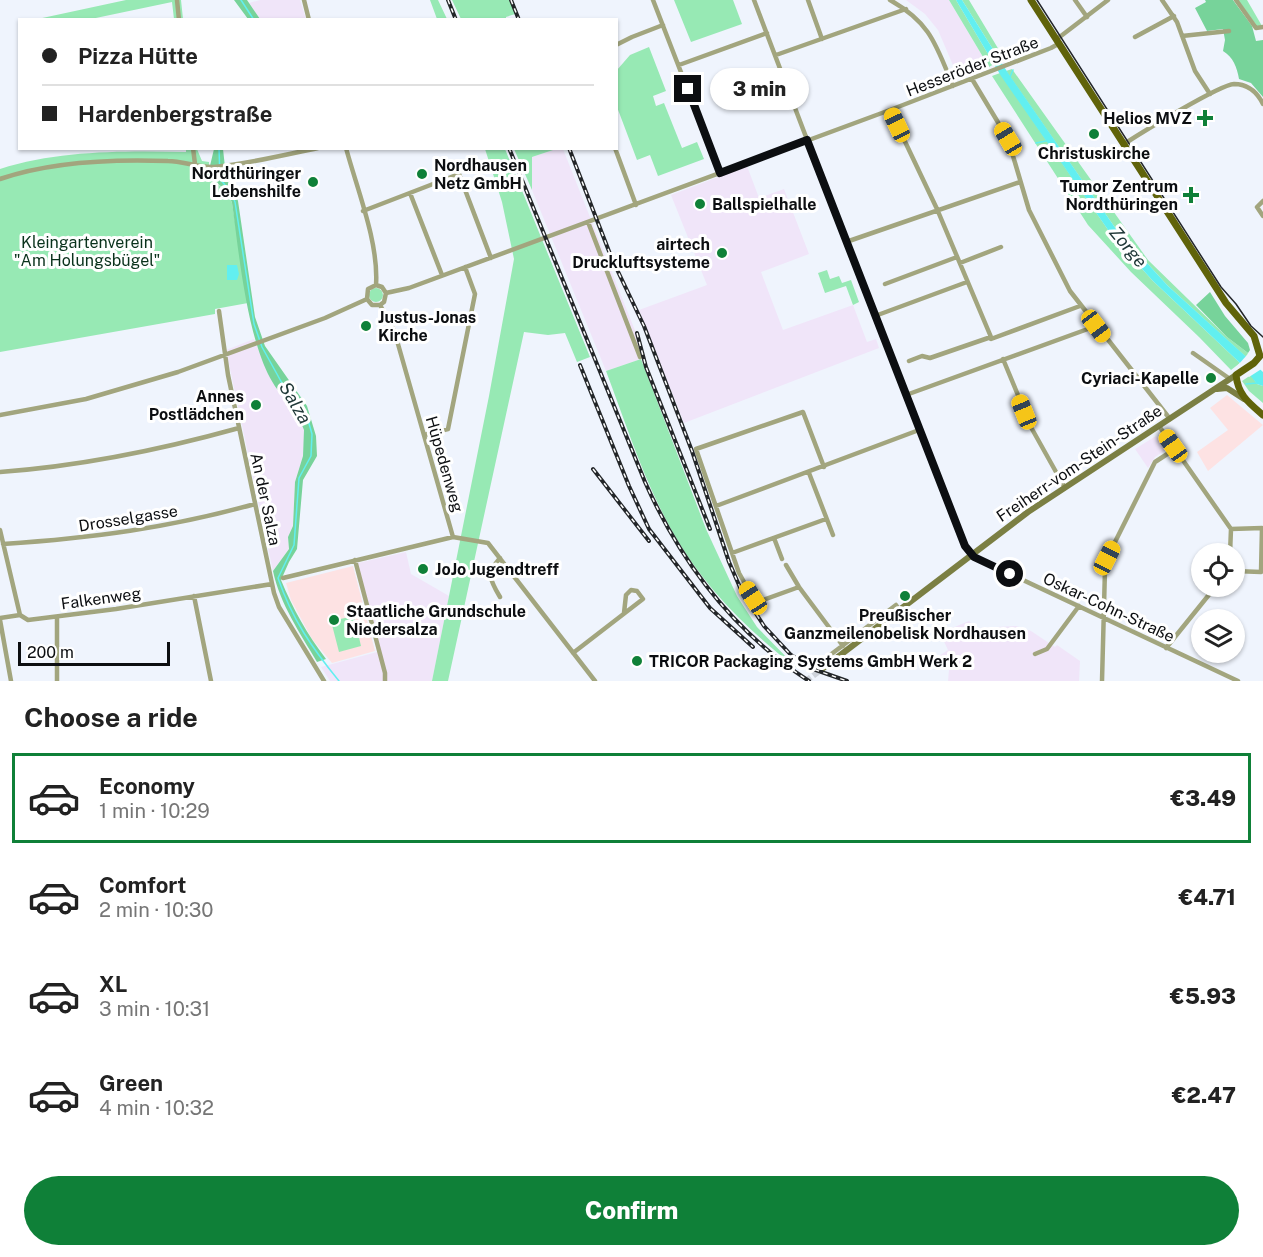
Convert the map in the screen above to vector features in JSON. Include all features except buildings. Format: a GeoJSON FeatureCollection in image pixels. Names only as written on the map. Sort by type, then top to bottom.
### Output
{"type":"FeatureCollection","features":[{"type":"Feature","properties":{"kind":"main road"},"geometry":{"type":"LineString","coordinates":[[1031,0],[1226,303],[1254,336],[1263,341]]}},
{"type":"Feature","properties":{"kind":"main road","name":"Freiherr-vom-Stein-Straße"},"geometry":{"type":"LineString","coordinates":[[819,667],[1029,511],[1254,363],[1261,356],[1254,336]]}},
{"type":"Feature","properties":{"kind":"main road"},"geometry":{"type":"LineString","coordinates":[[1233,377],[1244,399]]}},
{"type":"Feature","properties":{"kind":"main road"},"geometry":{"type":"LineString","coordinates":[[1214,390],[1227,388],[1263,415]]}},
{"type":"Feature","properties":{"kind":"street"},"geometry":{"type":"LineString","coordinates":[[177,0],[179,18]]}},
{"type":"Feature","properties":{"kind":"street"},"geometry":{"type":"LineString","coordinates":[[304,0],[308,18]]}},
{"type":"Feature","properties":{"kind":"street"},"geometry":{"type":"LineString","coordinates":[[653,0],[720,173]]}},
{"type":"Feature","properties":{"kind":"street"},"geometry":{"type":"LineString","coordinates":[[754,0],[919,430],[965,546],[971,554]]}},
{"type":"Feature","properties":{"kind":"street"},"geometry":{"type":"LineString","coordinates":[[808,0],[822,39]]}},
{"type":"Feature","properties":{"kind":"street"},"geometry":{"type":"LineString","coordinates":[[890,0],[906,9],[932,36],[953,86]]}},
{"type":"Feature","properties":{"kind":"street"},"geometry":{"type":"LineString","coordinates":[[1075,0],[1087,17]]}},
{"type":"Feature","properties":{"kind":"street","name":"Hesseröder Straße"},"geometry":{"type":"LineString","coordinates":[[386,293],[409,288],[636,205],[1051,48],[1108,0]]}},
{"type":"Feature","properties":{"kind":"street"},"geometry":{"type":"LineString","coordinates":[[1162,0],[1174,16],[1198,77],[1210,94]]}},
{"type":"Feature","properties":{"kind":"street"},"geometry":{"type":"LineString","coordinates":[[1236,0],[1256,28],[1263,27]]}},
{"type":"Feature","properties":{"kind":"street"},"geometry":{"type":"LineString","coordinates":[[776,55],[906,9]]}},
{"type":"Feature","properties":{"kind":"street"},"geometry":{"type":"LineString","coordinates":[[1135,38],[1174,16]]}},
{"type":"Feature","properties":{"kind":"street"},"geometry":{"type":"LineString","coordinates":[[618,44],[632,36],[663,25]]}},
{"type":"Feature","properties":{"kind":"street"},"geometry":{"type":"LineString","coordinates":[[1182,36],[1229,31]]}},
{"type":"Feature","properties":{"kind":"street"},"geometry":{"type":"LineString","coordinates":[[679,65],[767,33]]}},
{"type":"Feature","properties":{"kind":"street"},"geometry":{"type":"LineString","coordinates":[[972,79],[1008,139],[1029,210],[1070,291],[1170,418]]}},
{"type":"Feature","properties":{"kind":"street"},"geometry":{"type":"LineString","coordinates":[[1124,144],[1231,84],[1241,85],[1255,92],[1263,104]]}},
{"type":"Feature","properties":{"kind":"street"},"geometry":{"type":"LineString","coordinates":[[890,110],[937,209],[991,337]]}},
{"type":"Feature","properties":{"kind":"street"},"geometry":{"type":"LineString","coordinates":[[193,150],[195,164]]}},
{"type":"Feature","properties":{"kind":"street"},"geometry":{"type":"LineString","coordinates":[[0,179],[16,173],[125,159],[177,161],[215,166],[307,150]]}},
{"type":"Feature","properties":{"kind":"street"},"geometry":{"type":"LineString","coordinates":[[347,150],[375,259],[375,285]]}},
{"type":"Feature","properties":{"kind":"street"},"geometry":{"type":"LineString","coordinates":[[616,150],[636,205]]}},
{"type":"Feature","properties":{"kind":"street"},"geometry":{"type":"LineString","coordinates":[[363,211],[459,174],[491,258]]}},
{"type":"Feature","properties":{"kind":"street"},"geometry":{"type":"LineString","coordinates":[[846,242],[1020,182]]}},
{"type":"Feature","properties":{"kind":"street"},"geometry":{"type":"LineString","coordinates":[[410,193],[442,275]]}},
{"type":"Feature","properties":{"kind":"street"},"geometry":{"type":"LineString","coordinates":[[1263,201],[1257,207],[1263,216]]}},
{"type":"Feature","properties":{"kind":"street"},"geometry":{"type":"LineString","coordinates":[[588,222],[640,357]]}},
{"type":"Feature","properties":{"kind":"street"},"geometry":{"type":"LineString","coordinates":[[960,263],[1001,247]]}},
{"type":"Feature","properties":{"kind":"street"},"geometry":{"type":"LineString","coordinates":[[885,284],[957,257]]}},
{"type":"Feature","properties":{"kind":"street"},"geometry":{"type":"LineString","coordinates":[[424,435],[448,429],[475,294],[465,267]]}},
{"type":"Feature","properties":{"kind":"street"},"geometry":{"type":"LineString","coordinates":[[875,316],[967,282]]}},
{"type":"Feature","properties":{"kind":"street"},"geometry":{"type":"LineString","coordinates":[[375,285],[382,287],[386,293],[384,302],[380,305],[372,305],[367,299],[368,289],[375,285]]}},
{"type":"Feature","properties":{"kind":"street"},"geometry":{"type":"LineString","coordinates":[[0,415],[86,399],[178,372],[325,318],[367,299]]}},
{"type":"Feature","properties":{"kind":"street","name":"Hüpedenweg"},"geometry":{"type":"LineString","coordinates":[[283,578],[453,537],[394,330],[380,305]]}},
{"type":"Feature","properties":{"kind":"street"},"geometry":{"type":"LineString","coordinates":[[909,361],[922,356],[930,358],[991,337],[991,339],[1080,306]]}},
{"type":"Feature","properties":{"kind":"street","name":"An der Salza"},"geometry":{"type":"LineString","coordinates":[[219,311],[225,356],[272,584],[279,607],[324,681]]}},
{"type":"Feature","properties":{"kind":"street"},"geometry":{"type":"LineString","coordinates":[[906,395],[1096,326]]}},
{"type":"Feature","properties":{"kind":"street"},"geometry":{"type":"LineString","coordinates":[[1193,353],[1233,377]]}},
{"type":"Feature","properties":{"kind":"street"},"geometry":{"type":"LineString","coordinates":[[1003,359],[1032,429],[1065,488]]}},
{"type":"Feature","properties":{"kind":"street"},"geometry":{"type":"LineString","coordinates":[[799,587],[760,601],[753,598],[739,573],[696,449],[803,412],[824,467]]}},
{"type":"Feature","properties":{"kind":"street"},"geometry":{"type":"LineString","coordinates":[[1159,426],[1231,529],[1230,543]]}},
{"type":"Feature","properties":{"kind":"street"},"geometry":{"type":"LineString","coordinates":[[0,472],[105,460],[239,428]]}},
{"type":"Feature","properties":{"kind":"street"},"geometry":{"type":"LineString","coordinates":[[716,506],[919,430]]}},
{"type":"Feature","properties":{"kind":"street"},"geometry":{"type":"LineString","coordinates":[[1102,681],[1107,558],[1155,462],[1175,449]]}},
{"type":"Feature","properties":{"kind":"street"},"geometry":{"type":"LineString","coordinates":[[809,472],[833,535]]}},
{"type":"Feature","properties":{"kind":"street","name":"Drosselgasse"},"geometry":{"type":"LineString","coordinates":[[3,544],[80,539],[153,528],[255,504]]}},
{"type":"Feature","properties":{"kind":"street"},"geometry":{"type":"LineString","coordinates":[[732,553],[826,519]]}},
{"type":"Feature","properties":{"kind":"street"},"geometry":{"type":"LineString","coordinates":[[1231,529],[1263,528],[1262,573],[1245,572]]}},
{"type":"Feature","properties":{"kind":"street"},"geometry":{"type":"LineString","coordinates":[[0,531],[20,615]]}},
{"type":"Feature","properties":{"kind":"street"},"geometry":{"type":"LineString","coordinates":[[453,537],[488,543],[595,681]]}},
{"type":"Feature","properties":{"kind":"street"},"geometry":{"type":"LineString","coordinates":[[774,538],[782,559]]}},
{"type":"Feature","properties":{"kind":"street","name":"Oskar-Cohn-Straße"},"geometry":{"type":"LineString","coordinates":[[971,554],[1238,681]]}},
{"type":"Feature","properties":{"kind":"street"},"geometry":{"type":"LineString","coordinates":[[500,558],[490,574],[500,597]]}},
{"type":"Feature","properties":{"kind":"street"},"geometry":{"type":"LineString","coordinates":[[356,560],[386,681]]}},
{"type":"Feature","properties":{"kind":"street"},"geometry":{"type":"LineString","coordinates":[[786,566],[843,646]]}},
{"type":"Feature","properties":{"kind":"street","name":"Falkenweg"},"geometry":{"type":"LineString","coordinates":[[0,619],[20,615],[28,620],[57,617],[272,584]]}},
{"type":"Feature","properties":{"kind":"street"},"geometry":{"type":"LineString","coordinates":[[573,653],[624,614],[643,599],[637,591],[631,590],[626,595],[624,614]]}},
{"type":"Feature","properties":{"kind":"street"},"geometry":{"type":"LineString","coordinates":[[194,596],[211,681]]}},
{"type":"Feature","properties":{"kind":"street"},"geometry":{"type":"LineString","coordinates":[[1166,648],[1207,597]]}},
{"type":"Feature","properties":{"kind":"street","name":"Freiherr-vom-Stein-Straße"},"geometry":{"type":"LineString","coordinates":[[819,667],[896,605],[899,609]]}},
{"type":"Feature","properties":{"kind":"street"},"geometry":{"type":"LineString","coordinates":[[1035,654],[1047,649],[1080,606]]}},
{"type":"Feature","properties":{"kind":"street"},"geometry":{"type":"LineString","coordinates":[[57,617],[57,681]]}},
{"type":"Feature","properties":{"kind":"street"},"geometry":{"type":"LineString","coordinates":[[0,619],[11,681]]}},
{"type":"Feature","properties":{"kind":"shaded area"},"geometry":{"type":"Polygon","coordinates":[[[260,0],[300,0],[306,18],[259,18],[249,3],[260,0]]]}},
{"type":"Feature","properties":{"kind":"shaded area"},"geometry":{"type":"Polygon","coordinates":[[[906,0],[949,0],[989,67],[958,77],[938,30],[925,14],[906,0]]]}},
{"type":"Feature","properties":{"kind":"shaded area"},"geometry":{"type":"Polygon","coordinates":[[[553,150],[563,150],[636,333],[641,359],[606,371],[532,190],[532,157],[553,150]]]}},
{"type":"Feature","properties":{"kind":"shaded area"},"geometry":{"type":"Polygon","coordinates":[[[747,166],[759,198],[784,189],[809,254],[761,272],[783,330],[853,305],[867,342],[876,339],[879,348],[684,423],[639,310],[707,285],[671,195],[747,166]]]}},
{"type":"Feature","properties":{"kind":"shaded area"},"geometry":{"type":"Polygon","coordinates":[[[254,339],[275,385],[283,398],[293,403],[305,430],[303,456],[295,482],[293,527],[288,537],[289,549],[273,571],[226,350],[254,339]]]}},
{"type":"Feature","properties":{"kind":"shaded area"},"geometry":{"type":"Polygon","coordinates":[[[1227,395],[1263,425],[1208,471],[1197,452],[1228,430],[1210,408],[1227,395]]]}},
{"type":"Feature","properties":{"kind":"shaded area"},"geometry":{"type":"Polygon","coordinates":[[[1156,436],[1167,449],[1155,457],[1148,468],[1135,449],[1156,436]]]}},
{"type":"Feature","properties":{"kind":"shaded area"},"geometry":{"type":"Polygon","coordinates":[[[406,552],[411,574],[449,596],[432,681],[330,681],[321,667],[377,652],[354,564],[406,552]]]}},
{"type":"Feature","properties":{"kind":"shaded area","name":"Staatliche Grundschule Niedersalza"},"geometry":{"type":"Polygon","coordinates":[[[353,566],[375,651],[332,663],[312,639],[291,600],[286,583],[353,566]]]}},
{"type":"Feature","properties":{"kind":"shaded area"},"geometry":{"type":"Polygon","coordinates":[[[969,621],[977,628],[1016,626],[1031,631],[1055,647],[1057,645],[1080,661],[1079,681],[948,681],[949,670],[939,656],[948,650],[940,633],[969,621]]]}},
{"type":"Feature","properties":{"kind":"green space"},"geometry":{"type":"Polygon","coordinates":[[[126,0],[181,0],[183,18],[174,18],[172,2],[96,18],[42,18],[126,0]]]}},
{"type":"Feature","properties":{"kind":"green space"},"geometry":{"type":"Polygon","coordinates":[[[234,0],[247,0],[259,18],[247,18],[234,0]]]}},
{"type":"Feature","properties":{"kind":"green space"},"geometry":{"type":"Polygon","coordinates":[[[430,0],[438,0],[447,18],[437,18],[430,0]]]}},
{"type":"Feature","properties":{"kind":"green space"},"geometry":{"type":"Polygon","coordinates":[[[452,0],[510,0],[515,14],[506,18],[461,18],[452,0]]]}},
{"type":"Feature","properties":{"kind":"green space"},"geometry":{"type":"Polygon","coordinates":[[[674,0],[733,0],[742,24],[691,42],[674,0]]]}},
{"type":"Feature","properties":{"kind":"green space"},"geometry":{"type":"Polygon","coordinates":[[[949,0],[956,0],[994,64],[989,67],[949,0]]]}},
{"type":"Feature","properties":{"kind":"green space"},"geometry":{"type":"Polygon","coordinates":[[[962,0],[969,0],[1005,60],[1001,62],[962,0]]]}},
{"type":"Feature","properties":{"kind":"green space"},"geometry":{"type":"Polygon","coordinates":[[[1205,0],[1233,0],[1252,26],[1256,41],[1263,40],[1263,97],[1251,83],[1239,79],[1234,63],[1223,51],[1225,40],[1223,29],[1207,31],[1195,8],[1206,2],[1205,0]]]}},
{"type":"Feature","properties":{"kind":"green space"},"geometry":{"type":"Polygon","coordinates":[[[1238,0],[1247,0],[1262,26],[1257,26],[1238,0]]]}},
{"type":"Feature","properties":{"kind":"green space"},"geometry":{"type":"Polygon","coordinates":[[[649,47],[666,91],[653,96],[656,106],[664,103],[682,148],[697,142],[704,159],[658,176],[650,155],[637,160],[618,110],[618,69],[630,55],[649,47]]]}},
{"type":"Feature","properties":{"kind":"green space"},"geometry":{"type":"Polygon","coordinates":[[[1012,69],[1148,260],[1227,337],[1248,353],[1246,357],[1168,286],[1116,229],[1006,71],[1012,69]]]}},
{"type":"Feature","properties":{"kind":"green space"},"geometry":{"type":"Polygon","coordinates":[[[1000,73],[1113,237],[1153,281],[1240,363],[1231,370],[1131,272],[1088,225],[992,76],[1000,73]]]}},
{"type":"Feature","properties":{"kind":"green space"},"geometry":{"type":"Polygon","coordinates":[[[752,79],[758,95],[750,98],[744,82],[752,79]]]}},
{"type":"Feature","properties":{"kind":"green space","name":"Kleingartenverein \"Am Holungsbügel\""},"geometry":{"type":"Polygon","coordinates":[[[186,150],[197,150],[202,161],[209,162],[211,175],[226,192],[232,203],[248,303],[215,309],[215,314],[0,352],[0,169],[69,155],[186,152],[186,150]]]}},
{"type":"Feature","properties":{"kind":"green space"},"geometry":{"type":"Polygon","coordinates":[[[214,150],[223,150],[226,176],[233,186],[238,201],[255,317],[265,346],[307,406],[316,436],[317,456],[303,480],[297,549],[281,580],[301,621],[326,659],[317,662],[286,607],[273,571],[289,549],[288,537],[293,526],[295,482],[303,456],[304,430],[293,403],[278,390],[266,369],[256,343],[243,281],[232,203],[228,192],[212,179],[209,170],[214,150]]]}},
{"type":"Feature","properties":{"kind":"green space"},"geometry":{"type":"Polygon","coordinates":[[[485,150],[505,150],[590,357],[577,362],[565,333],[548,335],[524,332],[448,681],[432,681],[514,259],[502,202],[485,150]]]}},
{"type":"Feature","properties":{"kind":"green space"},"geometry":{"type":"Polygon","coordinates":[[[514,150],[553,150],[532,157],[532,190],[514,150]]]}},
{"type":"Feature","properties":{"kind":"green space"},"geometry":{"type":"Polygon","coordinates":[[[827,270],[830,279],[839,276],[842,283],[851,280],[859,302],[853,305],[846,286],[825,293],[818,273],[827,270]]]}},
{"type":"Feature","properties":{"kind":"green space"},"geometry":{"type":"Polygon","coordinates":[[[373,288],[379,288],[383,295],[379,302],[373,302],[369,298],[369,292],[373,288]]]}},
{"type":"Feature","properties":{"kind":"green space"},"geometry":{"type":"Polygon","coordinates":[[[1210,292],[1225,316],[1248,343],[1250,350],[1248,353],[1227,337],[1196,305],[1210,292]]]}},
{"type":"Feature","properties":{"kind":"green space"},"geometry":{"type":"Polygon","coordinates":[[[641,359],[706,529],[737,596],[757,627],[797,668],[761,639],[712,589],[684,551],[662,512],[636,452],[606,371],[641,359]]]}},
{"type":"Feature","properties":{"kind":"green space"},"geometry":{"type":"Polygon","coordinates":[[[1251,375],[1257,384],[1263,386],[1263,403],[1249,391],[1242,381],[1251,375]]]}},
{"type":"Feature","properties":{"kind":"green space"},"geometry":{"type":"Polygon","coordinates":[[[354,616],[361,646],[339,652],[331,621],[354,616]]]}},
{"type":"Feature","properties":{"kind":"water","name":"Zorge"},"geometry":{"type":"Polygon","coordinates":[[[956,0],[962,0],[1008,73],[1116,229],[1168,286],[1263,372],[1263,386],[1257,384],[1240,363],[1153,281],[1113,237],[1001,76],[956,0]]]}},
{"type":"Feature","properties":{"kind":"water"},"geometry":{"type":"Polygon","coordinates":[[[227,265],[237,265],[239,274],[237,280],[227,280],[227,265]]]}},
{"type":"Feature","properties":{"kind":"pier"},"geometry":{"type":"Polygon","coordinates":[[[1247,355],[1263,368],[1249,377],[1238,365],[1247,355]]]}},
{"type":"Feature","properties":{"kind":"waterway","name":"Salza"},"geometry":{"type":"LineString","coordinates":[[241,0],[253,18]]}},
{"type":"Feature","properties":{"kind":"waterway"},"geometry":{"type":"LineString","coordinates":[[1010,77],[1013,70]]}},
{"type":"Feature","properties":{"kind":"waterway"},"geometry":{"type":"LineString","coordinates":[[1036,143],[1046,141]]}},
{"type":"Feature","properties":{"kind":"waterway","name":"Salza"},"geometry":{"type":"LineString","coordinates":[[219,150],[220,179],[230,191],[235,202],[254,324],[262,347],[288,394],[308,420],[312,434],[311,456],[299,478],[294,545],[278,578],[304,632],[339,681]]}},
{"type":"Feature","properties":{"kind":"waterway"},"geometry":{"type":"LineString","coordinates":[[1246,384],[1257,383]]}},
{"type":"Feature","properties":{"kind":"tunnel"},"geometry":{"type":"LineString","coordinates":[[806,681],[822,669]]}},
{"type":"Feature","properties":{"kind":"tram line"},"geometry":{"type":"LineString","coordinates":[[1037,0],[1221,287],[1251,326],[1263,337]]}},
{"type":"Feature","properties":{"kind":"railway"},"geometry":{"type":"LineString","coordinates":[[448,0],[455,18]]}},
{"type":"Feature","properties":{"kind":"railway"},"geometry":{"type":"LineString","coordinates":[[511,0],[518,18]]}},
{"type":"Feature","properties":{"kind":"railway"},"geometry":{"type":"LineString","coordinates":[[510,150],[659,512],[693,568],[712,594],[757,641],[809,681]]}},
{"type":"Feature","properties":{"kind":"railway"},"geometry":{"type":"LineString","coordinates":[[570,150],[612,259],[644,326],[692,451],[729,562],[742,592],[764,626],[791,655],[813,669],[847,681]]}},
{"type":"Feature","properties":{"kind":"railway"},"geometry":{"type":"LineString","coordinates":[[637,333],[646,367],[710,529]]}},
{"type":"Feature","properties":{"kind":"railway"},"geometry":{"type":"LineString","coordinates":[[580,365],[649,529],[710,608],[753,647]]}},
{"type":"Feature","properties":{"kind":"railway"},"geometry":{"type":"LineString","coordinates":[[593,469],[649,541]]}},
{"type":"Feature","properties":{"kind":"place","name":"Helios MVZ"},"geometry":{"type":"Point","coordinates":[1205,118]}},
{"type":"Feature","properties":{"kind":"place","name":"Christuskirche"},"geometry":{"type":"Point","coordinates":[1094,134]}},
{"type":"Feature","properties":{"kind":"place","name":"Nordhausen Netz GmbH"},"geometry":{"type":"Point","coordinates":[422,174]}},
{"type":"Feature","properties":{"kind":"place","name":"Nordthüringer Lebenshilfe"},"geometry":{"type":"Point","coordinates":[313,182]}},
{"type":"Feature","properties":{"kind":"place","name":"Tumor Zentrum Nordthüringen"},"geometry":{"type":"Point","coordinates":[1191,195]}},
{"type":"Feature","properties":{"kind":"place","name":"Ballspielhalle"},"geometry":{"type":"Point","coordinates":[700,204]}},
{"type":"Feature","properties":{"kind":"place","name":"airtech Druckluftsysteme"},"geometry":{"type":"Point","coordinates":[722,253]}},
{"type":"Feature","properties":{"kind":"place","name":"Justus-Jonas Kirche"},"geometry":{"type":"Point","coordinates":[366,326]}},
{"type":"Feature","properties":{"kind":"place","name":"Cyriaci-Kapelle"},"geometry":{"type":"Point","coordinates":[1211,378]}},
{"type":"Feature","properties":{"kind":"place","name":"Annes Postlädchen"},"geometry":{"type":"Point","coordinates":[256,405]}},
{"type":"Feature","properties":{"kind":"place","name":"JoJo Jugendtreff"},"geometry":{"type":"Point","coordinates":[423,569]}},
{"type":"Feature","properties":{"kind":"place","name":"Preußischer Ganzmeilenobelisk Nordhausen"},"geometry":{"type":"Point","coordinates":[905,596]}},
{"type":"Feature","properties":{"kind":"place","name":"Staatliche Grundschule Niedersalza"},"geometry":{"type":"Point","coordinates":[334,620]}},
{"type":"Feature","properties":{"kind":"place","name":"TRICOR Packaging Systems GmbH Werk 2"},"geometry":{"type":"Point","coordinates":[637,661]}},
{"type":"Feature","properties":{"kind":"route"},"geometry":{"type":"LineString","coordinates":[[688,89],[720,173],[807,140],[965,546],[974,557],[1010,574]]}}]}
